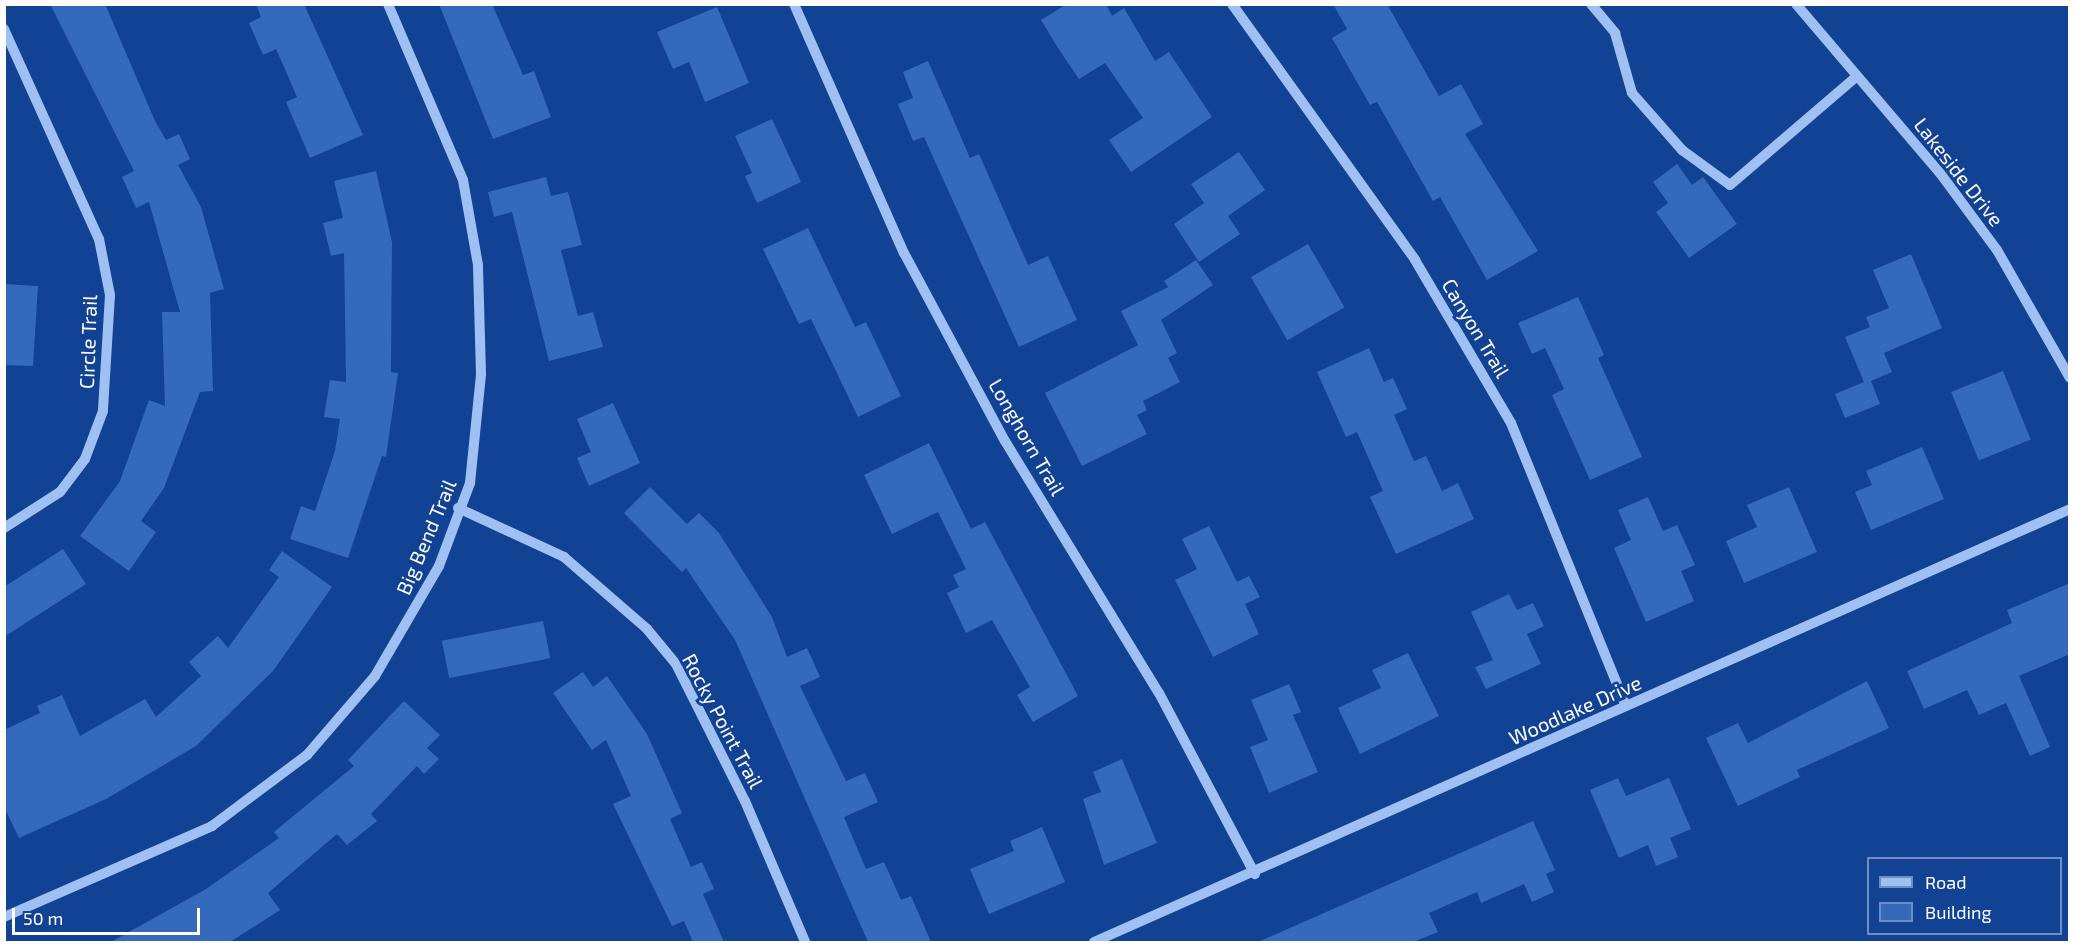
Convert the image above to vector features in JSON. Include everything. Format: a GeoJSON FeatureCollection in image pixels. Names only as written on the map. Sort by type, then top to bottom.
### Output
{"type":"FeatureCollection","features":[{"type":"Feature","properties":{"kind":"street","name":"Big Bend Trail"},"geometry":{"type":"LineString","coordinates":[[4,917],[212,826],[307,755],[375,676],[408,624],[439,566],[458,508],[470,483],[481,374],[478,265],[463,180],[388,4]]}},
{"type":"Feature","properties":{"kind":"street","name":"Longhorn Trail"},"geometry":{"type":"LineString","coordinates":[[794,4],[904,253],[1005,441],[1159,693],[1255,874]]}},
{"type":"Feature","properties":{"kind":"street","name":"Canyon Trail"},"geometry":{"type":"LineString","coordinates":[[1232,4],[1415,260],[1511,423],[1626,706]]}},
{"type":"Feature","properties":{"kind":"street"},"geometry":{"type":"LineString","coordinates":[[1592,4],[1615,33],[1632,93],[1682,150],[1730,185],[1857,76]]}},
{"type":"Feature","properties":{"kind":"street","name":"Lakeside Drive"},"geometry":{"type":"LineString","coordinates":[[1796,4],[1997,250],[2070,378]]}},
{"type":"Feature","properties":{"kind":"street","name":"Circle Trail"},"geometry":{"type":"LineString","coordinates":[[4,29],[99,239],[110,295],[103,411],[85,459],[60,492],[4,528]]}},
{"type":"Feature","properties":{"kind":"street","name":"Rocky Point Trail"},"geometry":{"type":"LineString","coordinates":[[458,508],[564,557],[647,629],[676,664],[745,801],[805,942]]}},
{"type":"Feature","properties":{"kind":"street","name":"Woodlake Drive"},"geometry":{"type":"LineString","coordinates":[[1094,942],[1255,874],[2070,508]]}},
{"type":"Feature","properties":{"kind":"building"},"geometry":{"type":"Polygon","coordinates":[[[50,4],[105,4],[155,121],[166,140],[179,134],[190,159],[178,165],[201,207],[224,289],[210,293],[213,391],[200,392],[164,488],[141,521],[156,532],[129,571],[80,536],[120,481],[149,400],[165,406],[162,312],[180,312],[149,202],[136,208],[122,177],[134,171],[50,4]]]}},
{"type":"Feature","properties":{"kind":"building"},"geometry":{"type":"Polygon","coordinates":[[[256,4],[304,4],[363,135],[310,158],[286,102],[297,97],[276,49],[263,55],[249,23],[261,17],[256,4]]]}},
{"type":"Feature","properties":{"kind":"building"},"geometry":{"type":"Polygon","coordinates":[[[439,4],[492,4],[523,75],[534,71],[551,117],[493,139],[439,4]]]}},
{"type":"Feature","properties":{"kind":"building"},"geometry":{"type":"Polygon","coordinates":[[[1067,4],[1106,4],[1112,16],[1124,8],[1155,61],[1169,52],[1212,117],[1131,172],[1109,140],[1143,118],[1105,63],[1079,79],[1058,48],[1041,20],[1067,4]]]}},
{"type":"Feature","properties":{"kind":"building"},"geometry":{"type":"Polygon","coordinates":[[[1333,4],[1387,4],[1439,96],[1461,84],[1483,124],[1465,134],[1538,251],[1487,280],[1440,197],[1433,201],[1377,102],[1370,105],[1332,38],[1347,29],[1333,4]]]}},
{"type":"Feature","properties":{"kind":"building"},"geometry":{"type":"Polygon","coordinates":[[[717,7],[749,83],[705,102],[689,62],[673,69],[657,32],[717,7]]]}},
{"type":"Feature","properties":{"kind":"building"},"geometry":{"type":"Polygon","coordinates":[[[928,61],[970,158],[979,154],[1028,265],[1048,256],[1077,320],[1019,347],[924,137],[913,141],[898,104],[913,98],[903,72],[928,61]]]}},
{"type":"Feature","properties":{"kind":"building"},"geometry":{"type":"Polygon","coordinates":[[[772,119],[801,182],[757,203],[745,176],[752,173],[735,136],[772,119]]]}},
{"type":"Feature","properties":{"kind":"building"},"geometry":{"type":"Polygon","coordinates":[[[1239,152],[1265,190],[1228,216],[1240,234],[1199,262],[1174,224],[1204,203],[1191,184],[1239,152]]]}},
{"type":"Feature","properties":{"kind":"building"},"geometry":{"type":"Polygon","coordinates":[[[1677,164],[1692,185],[1703,177],[1737,224],[1689,258],[1656,212],[1668,203],[1653,182],[1677,164]]]}},
{"type":"Feature","properties":{"kind":"building"},"geometry":{"type":"Polygon","coordinates":[[[376,171],[392,242],[391,372],[398,373],[386,457],[382,456],[348,558],[290,539],[301,506],[315,511],[335,451],[340,419],[324,417],[330,380],[346,382],[344,253],[331,256],[323,223],[343,218],[334,181],[376,171]]]}},
{"type":"Feature","properties":{"kind":"building"},"geometry":{"type":"Polygon","coordinates":[[[546,177],[551,196],[568,192],[582,245],[561,250],[578,316],[593,312],[603,347],[549,361],[512,212],[494,217],[488,192],[546,177]]]}},
{"type":"Feature","properties":{"kind":"building"},"geometry":{"type":"Polygon","coordinates":[[[808,228],[855,327],[866,322],[901,396],[858,417],[811,319],[799,324],[763,249],[808,228]]]}},
{"type":"Feature","properties":{"kind":"building"},"geometry":{"type":"Polygon","coordinates":[[[1308,244],[1344,307],[1287,340],[1251,277],[1308,244]]]}},
{"type":"Feature","properties":{"kind":"building"},"geometry":{"type":"Polygon","coordinates":[[[1911,254],[1942,328],[1884,353],[1892,372],[1871,381],[1880,404],[1845,418],[1835,394],[1864,382],[1845,337],[1870,327],[1866,317],[1889,308],[1873,270],[1911,254]]]}},
{"type":"Feature","properties":{"kind":"building"},"geometry":{"type":"Polygon","coordinates":[[[1196,260],[1213,285],[1161,320],[1177,353],[1168,358],[1180,382],[1143,401],[1147,410],[1137,415],[1147,434],[1082,466],[1045,393],[1138,345],[1121,311],[1168,287],[1164,281],[1196,260]]]}},
{"type":"Feature","properties":{"kind":"building"},"geometry":{"type":"Polygon","coordinates":[[[4,284],[38,286],[33,366],[4,365],[4,284]]]}},
{"type":"Feature","properties":{"kind":"building"},"geometry":{"type":"Polygon","coordinates":[[[1578,297],[1604,355],[1598,358],[1642,457],[1590,480],[1552,395],[1564,389],[1545,348],[1532,354],[1518,323],[1578,297]]]}},
{"type":"Feature","properties":{"kind":"building"},"geometry":{"type":"Polygon","coordinates":[[[1369,348],[1384,382],[1393,378],[1407,409],[1394,415],[1414,461],[1426,456],[1442,491],[1458,483],[1474,519],[1396,554],[1370,497],[1383,491],[1357,432],[1346,437],[1317,372],[1369,348]]]}},
{"type":"Feature","properties":{"kind":"building"},"geometry":{"type":"Polygon","coordinates":[[[2003,371],[2031,440],[1979,461],[1951,392],[2003,371]]]}},
{"type":"Feature","properties":{"kind":"building"},"geometry":{"type":"Polygon","coordinates":[[[613,403],[640,463],[589,486],[577,458],[591,452],[577,419],[613,403]]]}},
{"type":"Feature","properties":{"kind":"building"},"geometry":{"type":"Polygon","coordinates":[[[929,443],[971,529],[985,522],[1078,696],[1033,722],[1017,695],[1030,687],[992,620],[966,633],[947,593],[959,587],[953,575],[966,569],[938,512],[892,534],[864,475],[929,443]]]}},
{"type":"Feature","properties":{"kind":"building"},"geometry":{"type":"Polygon","coordinates":[[[1922,447],[1944,499],[1871,530],[1855,492],[1872,485],[1866,471],[1922,447]]]}},
{"type":"Feature","properties":{"kind":"building"},"geometry":{"type":"Polygon","coordinates":[[[650,487],[687,524],[699,513],[719,533],[772,617],[787,657],[807,648],[820,677],[800,686],[846,781],[865,773],[878,802],[844,817],[866,869],[884,862],[901,900],[911,896],[931,942],[868,942],[735,640],[686,568],[682,572],[624,513],[650,487]]]}},
{"type":"Feature","properties":{"kind":"building"},"geometry":{"type":"Polygon","coordinates":[[[1789,487],[1817,552],[1744,583],[1726,541],[1757,527],[1747,505],[1789,487]]]}},
{"type":"Feature","properties":{"kind":"building"},"geometry":{"type":"Polygon","coordinates":[[[1648,497],[1663,531],[1677,525],[1695,565],[1681,571],[1694,601],[1646,622],[1614,548],[1631,540],[1618,510],[1648,497]]]}},
{"type":"Feature","properties":{"kind":"building"},"geometry":{"type":"Polygon","coordinates":[[[1209,526],[1237,582],[1249,576],[1260,597],[1245,604],[1259,634],[1213,657],[1175,580],[1197,569],[1182,539],[1209,526]]]}},
{"type":"Feature","properties":{"kind":"building"},"geometry":{"type":"Polygon","coordinates":[[[63,549],[86,584],[4,637],[4,587],[63,549]]]}},
{"type":"Feature","properties":{"kind":"building"},"geometry":{"type":"Polygon","coordinates":[[[282,551],[332,587],[273,671],[196,746],[106,799],[19,838],[4,807],[4,730],[40,713],[37,706],[62,695],[80,736],[145,699],[156,717],[201,676],[189,662],[218,636],[228,648],[279,577],[269,570],[282,551]]]}},
{"type":"Feature","properties":{"kind":"building"},"geometry":{"type":"Polygon","coordinates":[[[2070,583],[2070,654],[2019,676],[2050,747],[2030,756],[2006,703],[1979,715],[1967,690],[1924,709],[1907,671],[2012,623],[2007,610],[2070,583]]]}},
{"type":"Feature","properties":{"kind":"building"},"geometry":{"type":"Polygon","coordinates":[[[1509,594],[1517,610],[1533,603],[1544,626],[1527,634],[1541,664],[1486,689],[1475,667],[1493,660],[1471,612],[1509,594]]]}},
{"type":"Feature","properties":{"kind":"building"},"geometry":{"type":"Polygon","coordinates":[[[543,621],[550,658],[449,678],[442,641],[543,621]]]}},
{"type":"Feature","properties":{"kind":"building"},"geometry":{"type":"Polygon","coordinates":[[[1408,653],[1439,716],[1360,754],[1338,708],[1381,688],[1372,670],[1408,653]]]}},
{"type":"Feature","properties":{"kind":"building"},"geometry":{"type":"Polygon","coordinates":[[[583,672],[593,687],[607,676],[647,734],[682,813],[670,819],[691,867],[702,862],[714,889],[703,894],[724,942],[693,942],[684,921],[672,926],[613,804],[631,796],[606,740],[592,750],[553,693],[583,672]]]}},
{"type":"Feature","properties":{"kind":"building"},"geometry":{"type":"Polygon","coordinates":[[[1867,681],[1889,728],[1797,770],[1800,777],[1738,806],[1706,738],[1738,723],[1748,743],[1867,681]]]}},
{"type":"Feature","properties":{"kind":"building"},"geometry":{"type":"Polygon","coordinates":[[[1289,684],[1301,712],[1293,715],[1318,772],[1269,793],[1250,747],[1268,740],[1251,700],[1289,684]]]}},
{"type":"Feature","properties":{"kind":"building"},"geometry":{"type":"Polygon","coordinates":[[[404,701],[440,735],[427,748],[439,759],[424,774],[417,766],[371,814],[377,821],[347,845],[337,834],[268,893],[280,910],[230,942],[111,942],[206,889],[279,838],[274,832],[354,766],[348,760],[404,701]]]}},
{"type":"Feature","properties":{"kind":"building"},"geometry":{"type":"Polygon","coordinates":[[[1122,759],[1157,843],[1104,865],[1083,799],[1101,792],[1093,772],[1122,759]]]}},
{"type":"Feature","properties":{"kind":"building"},"geometry":{"type":"Polygon","coordinates":[[[1618,778],[1626,796],[1669,778],[1691,829],[1670,838],[1678,857],[1656,866],[1648,845],[1619,858],[1590,790],[1618,778]]]}},
{"type":"Feature","properties":{"kind":"building"},"geometry":{"type":"Polygon","coordinates":[[[1533,821],[1555,870],[1546,874],[1554,892],[1532,902],[1524,884],[1481,903],[1477,892],[1429,913],[1438,932],[1413,942],[1258,942],[1533,821]]]}},
{"type":"Feature","properties":{"kind":"building"},"geometry":{"type":"Polygon","coordinates":[[[1042,827],[1065,882],[989,914],[970,869],[1014,851],[1010,841],[1042,827]]]}}]}
